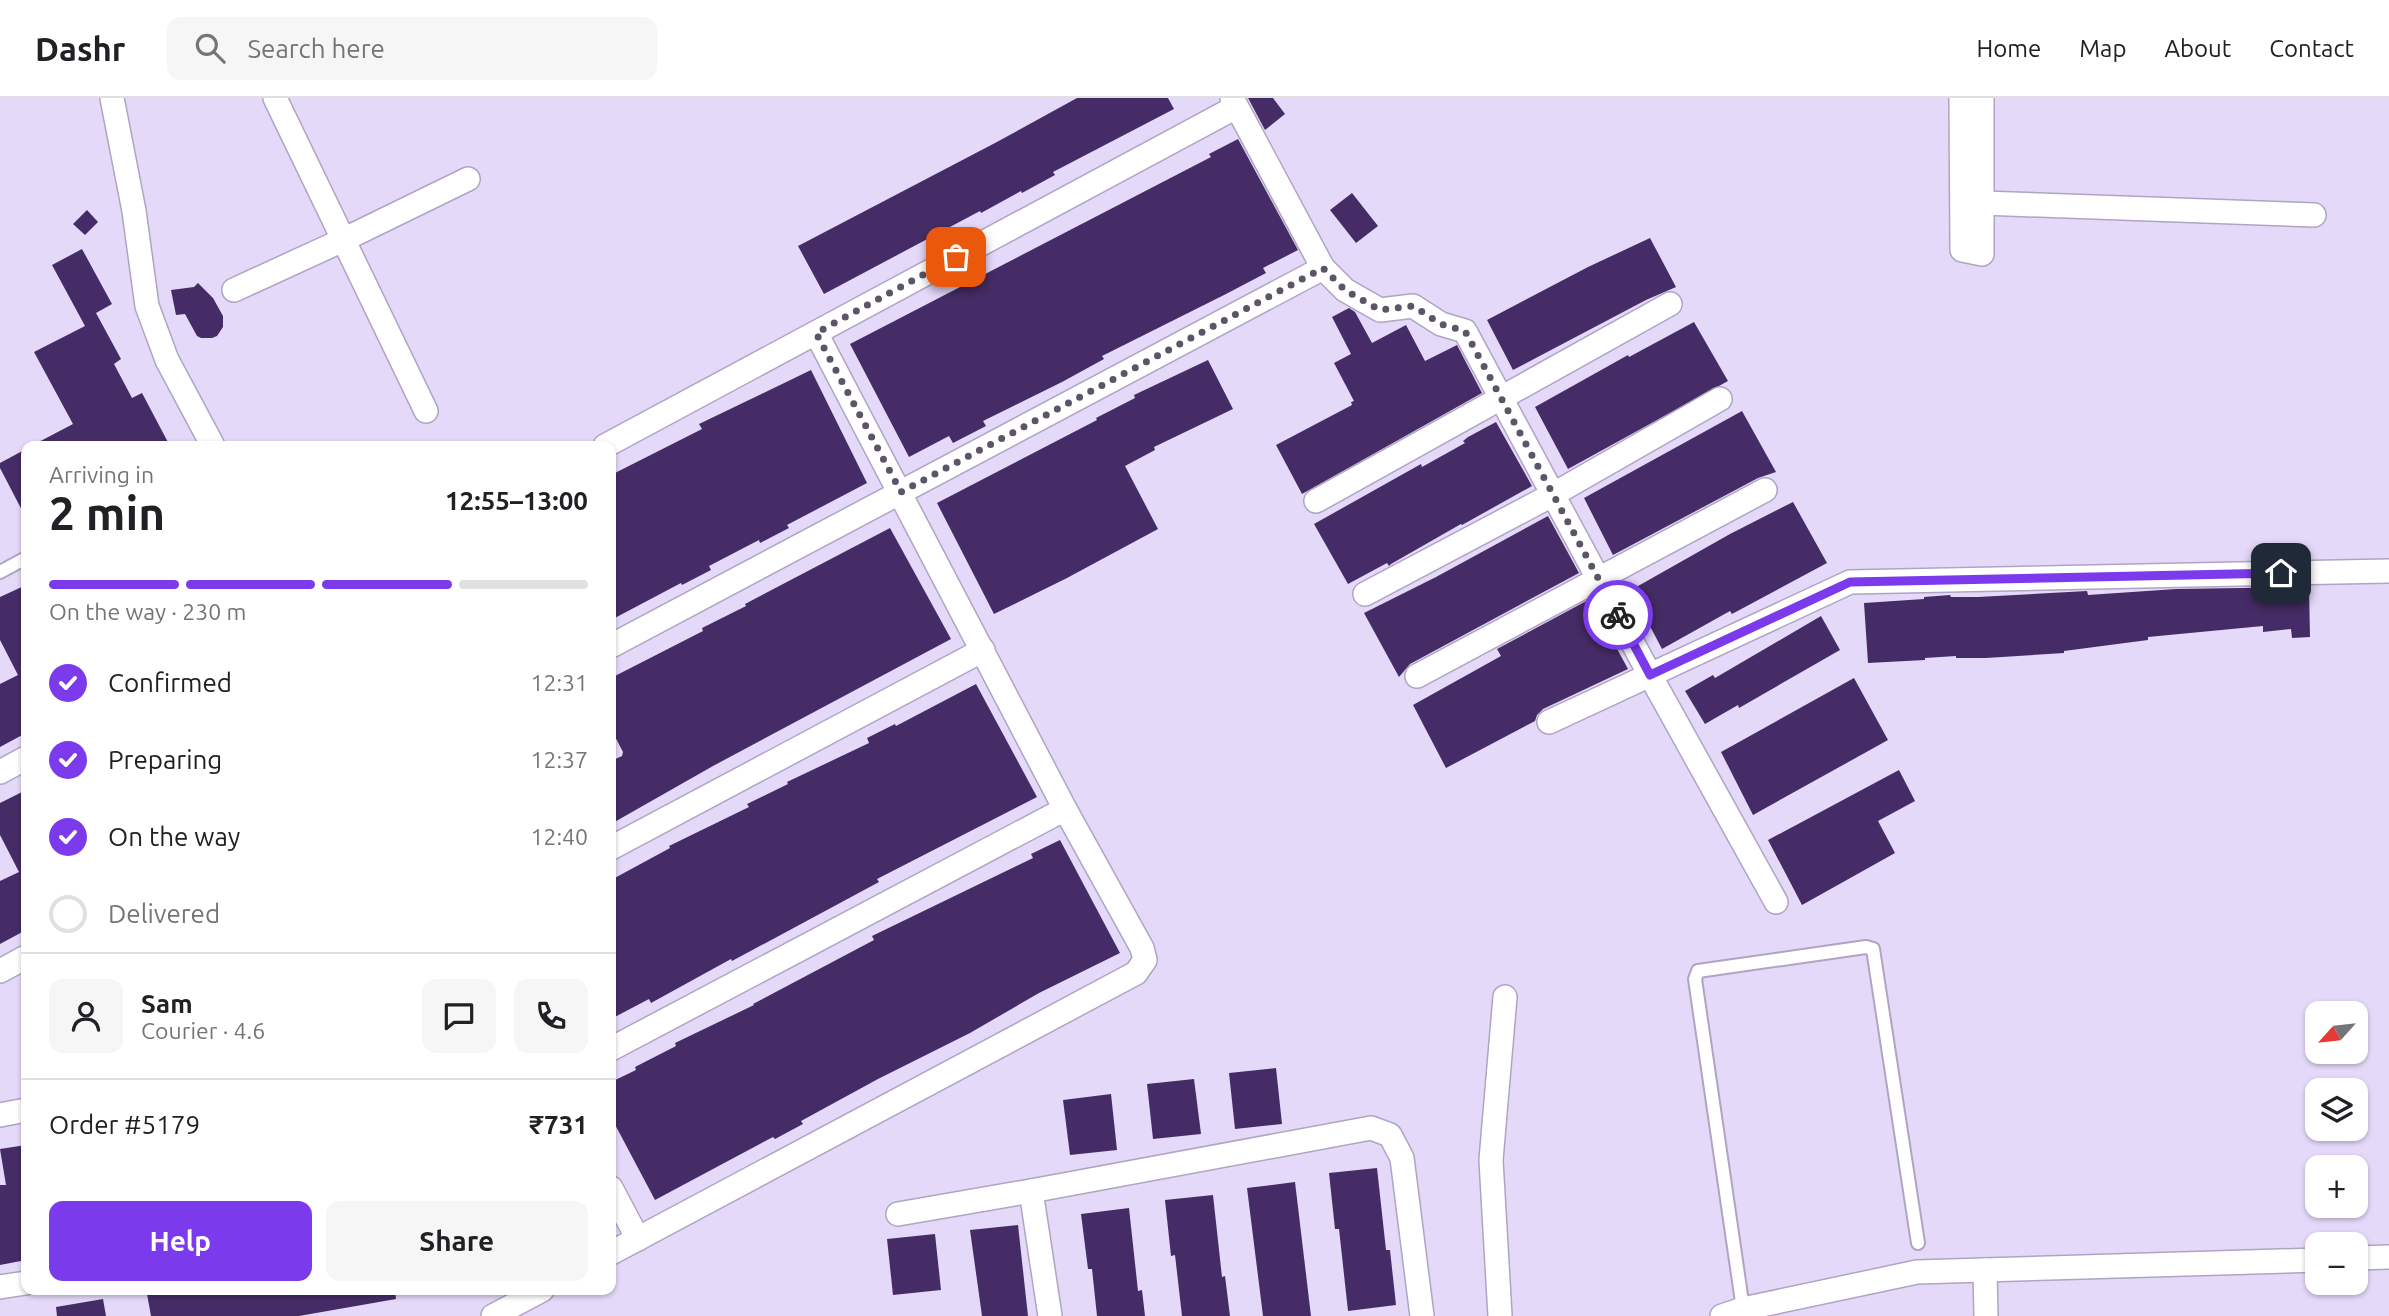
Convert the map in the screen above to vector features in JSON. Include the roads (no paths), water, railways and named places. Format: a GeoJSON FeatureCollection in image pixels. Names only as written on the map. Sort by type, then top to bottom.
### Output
{"type":"FeatureCollection","features":[{"type":"Feature","properties":{"kind":"street"},"geometry":{"type":"LineString","coordinates":[[112,98],[134,211],[147,306],[167,360],[210,441]]}},
{"type":"Feature","properties":{"kind":"street"},"geometry":{"type":"LineString","coordinates":[[275,98],[426,411]]}},
{"type":"Feature","properties":{"kind":"street"},"geometry":{"type":"LineString","coordinates":[[1961,98],[1962,250],[1982,254],[1982,98]]}},
{"type":"Feature","properties":{"kind":"street"},"geometry":{"type":"LineString","coordinates":[[614,441],[1234,102],[1323,268],[1345,290],[1380,310],[1413,306],[1441,324],[1465,331],[1776,902]]}},
{"type":"Feature","properties":{"kind":"street"},"geometry":{"type":"LineString","coordinates":[[234,289],[343,240],[468,178]]}},
{"type":"Feature","properties":{"kind":"street"},"geometry":{"type":"LineString","coordinates":[[1982,203],[2314,215]]}},
{"type":"Feature","properties":{"kind":"street"},"geometry":{"type":"LineString","coordinates":[[616,643],[1323,268]]}},
{"type":"Feature","properties":{"kind":"street"},"geometry":{"type":"LineString","coordinates":[[1316,501],[1670,304]]}},
{"type":"Feature","properties":{"kind":"street"},"geometry":{"type":"LineString","coordinates":[[616,1250],[1136,973],[1145,960],[1143,948],[1065,809],[816,333]]}},
{"type":"Feature","properties":{"kind":"street"},"geometry":{"type":"LineString","coordinates":[[1365,594],[1554,494],[1720,399]]}},
{"type":"Feature","properties":{"kind":"street"},"geometry":{"type":"LineString","coordinates":[[1417,676],[1765,490]]}},
{"type":"Feature","properties":{"kind":"street"},"geometry":{"type":"LineString","coordinates":[[1549,722],[1850,582],[2389,571]]}},
{"type":"Feature","properties":{"kind":"street"},"geometry":{"type":"LineString","coordinates":[[616,845],[983,650]]}},
{"type":"Feature","properties":{"kind":"street"},"geometry":{"type":"LineString","coordinates":[[0,772],[21,761]]}},
{"type":"Feature","properties":{"kind":"street"},"geometry":{"type":"LineString","coordinates":[[616,1046],[1065,809]]}},
{"type":"Feature","properties":{"kind":"street"},"geometry":{"type":"LineString","coordinates":[[0,971],[21,960]]}},
{"type":"Feature","properties":{"kind":"street"},"geometry":{"type":"LineString","coordinates":[[1500,1316],[1491,1160],[1505,998]]}},
{"type":"Feature","properties":{"kind":"street"},"geometry":{"type":"LineString","coordinates":[[0,1115],[21,1111]]}},
{"type":"Feature","properties":{"kind":"street"},"geometry":{"type":"LineString","coordinates":[[898,1213],[1371,1128],[1391,1135],[1402,1158],[1422,1316]]}},
{"type":"Feature","properties":{"kind":"street"},"geometry":{"type":"LineString","coordinates":[[1031,1191],[1050,1316]]}},
{"type":"Feature","properties":{"kind":"street"},"geometry":{"type":"LineString","coordinates":[[616,1197],[638,1239]]}},
{"type":"Feature","properties":{"kind":"street"},"geometry":{"type":"LineString","coordinates":[[2368,1258],[2389,1257]]}},
{"type":"Feature","properties":{"kind":"street"},"geometry":{"type":"LineString","coordinates":[[1733,1312],[1917,1272],[2305,1259]]}},
{"type":"Feature","properties":{"kind":"street"},"geometry":{"type":"LineString","coordinates":[[1985,1270],[1986,1316]]}},
{"type":"Feature","properties":{"kind":"street"},"geometry":{"type":"LineString","coordinates":[[0,1287],[21,1284]]}},
{"type":"Feature","properties":{"kind":"street"},"geometry":{"type":"LineString","coordinates":[[493,1316],[533,1295]]}},
{"type":"Feature","properties":{"kind":"lane"},"geometry":{"type":"LineString","coordinates":[[0,572],[21,561]]}},
{"type":"Feature","properties":{"kind":"lane"},"geometry":{"type":"LineString","coordinates":[[1733,1312],[1695,979],[1698,971],[1866,947],[1873,949],[1918,1243]]}}]}
